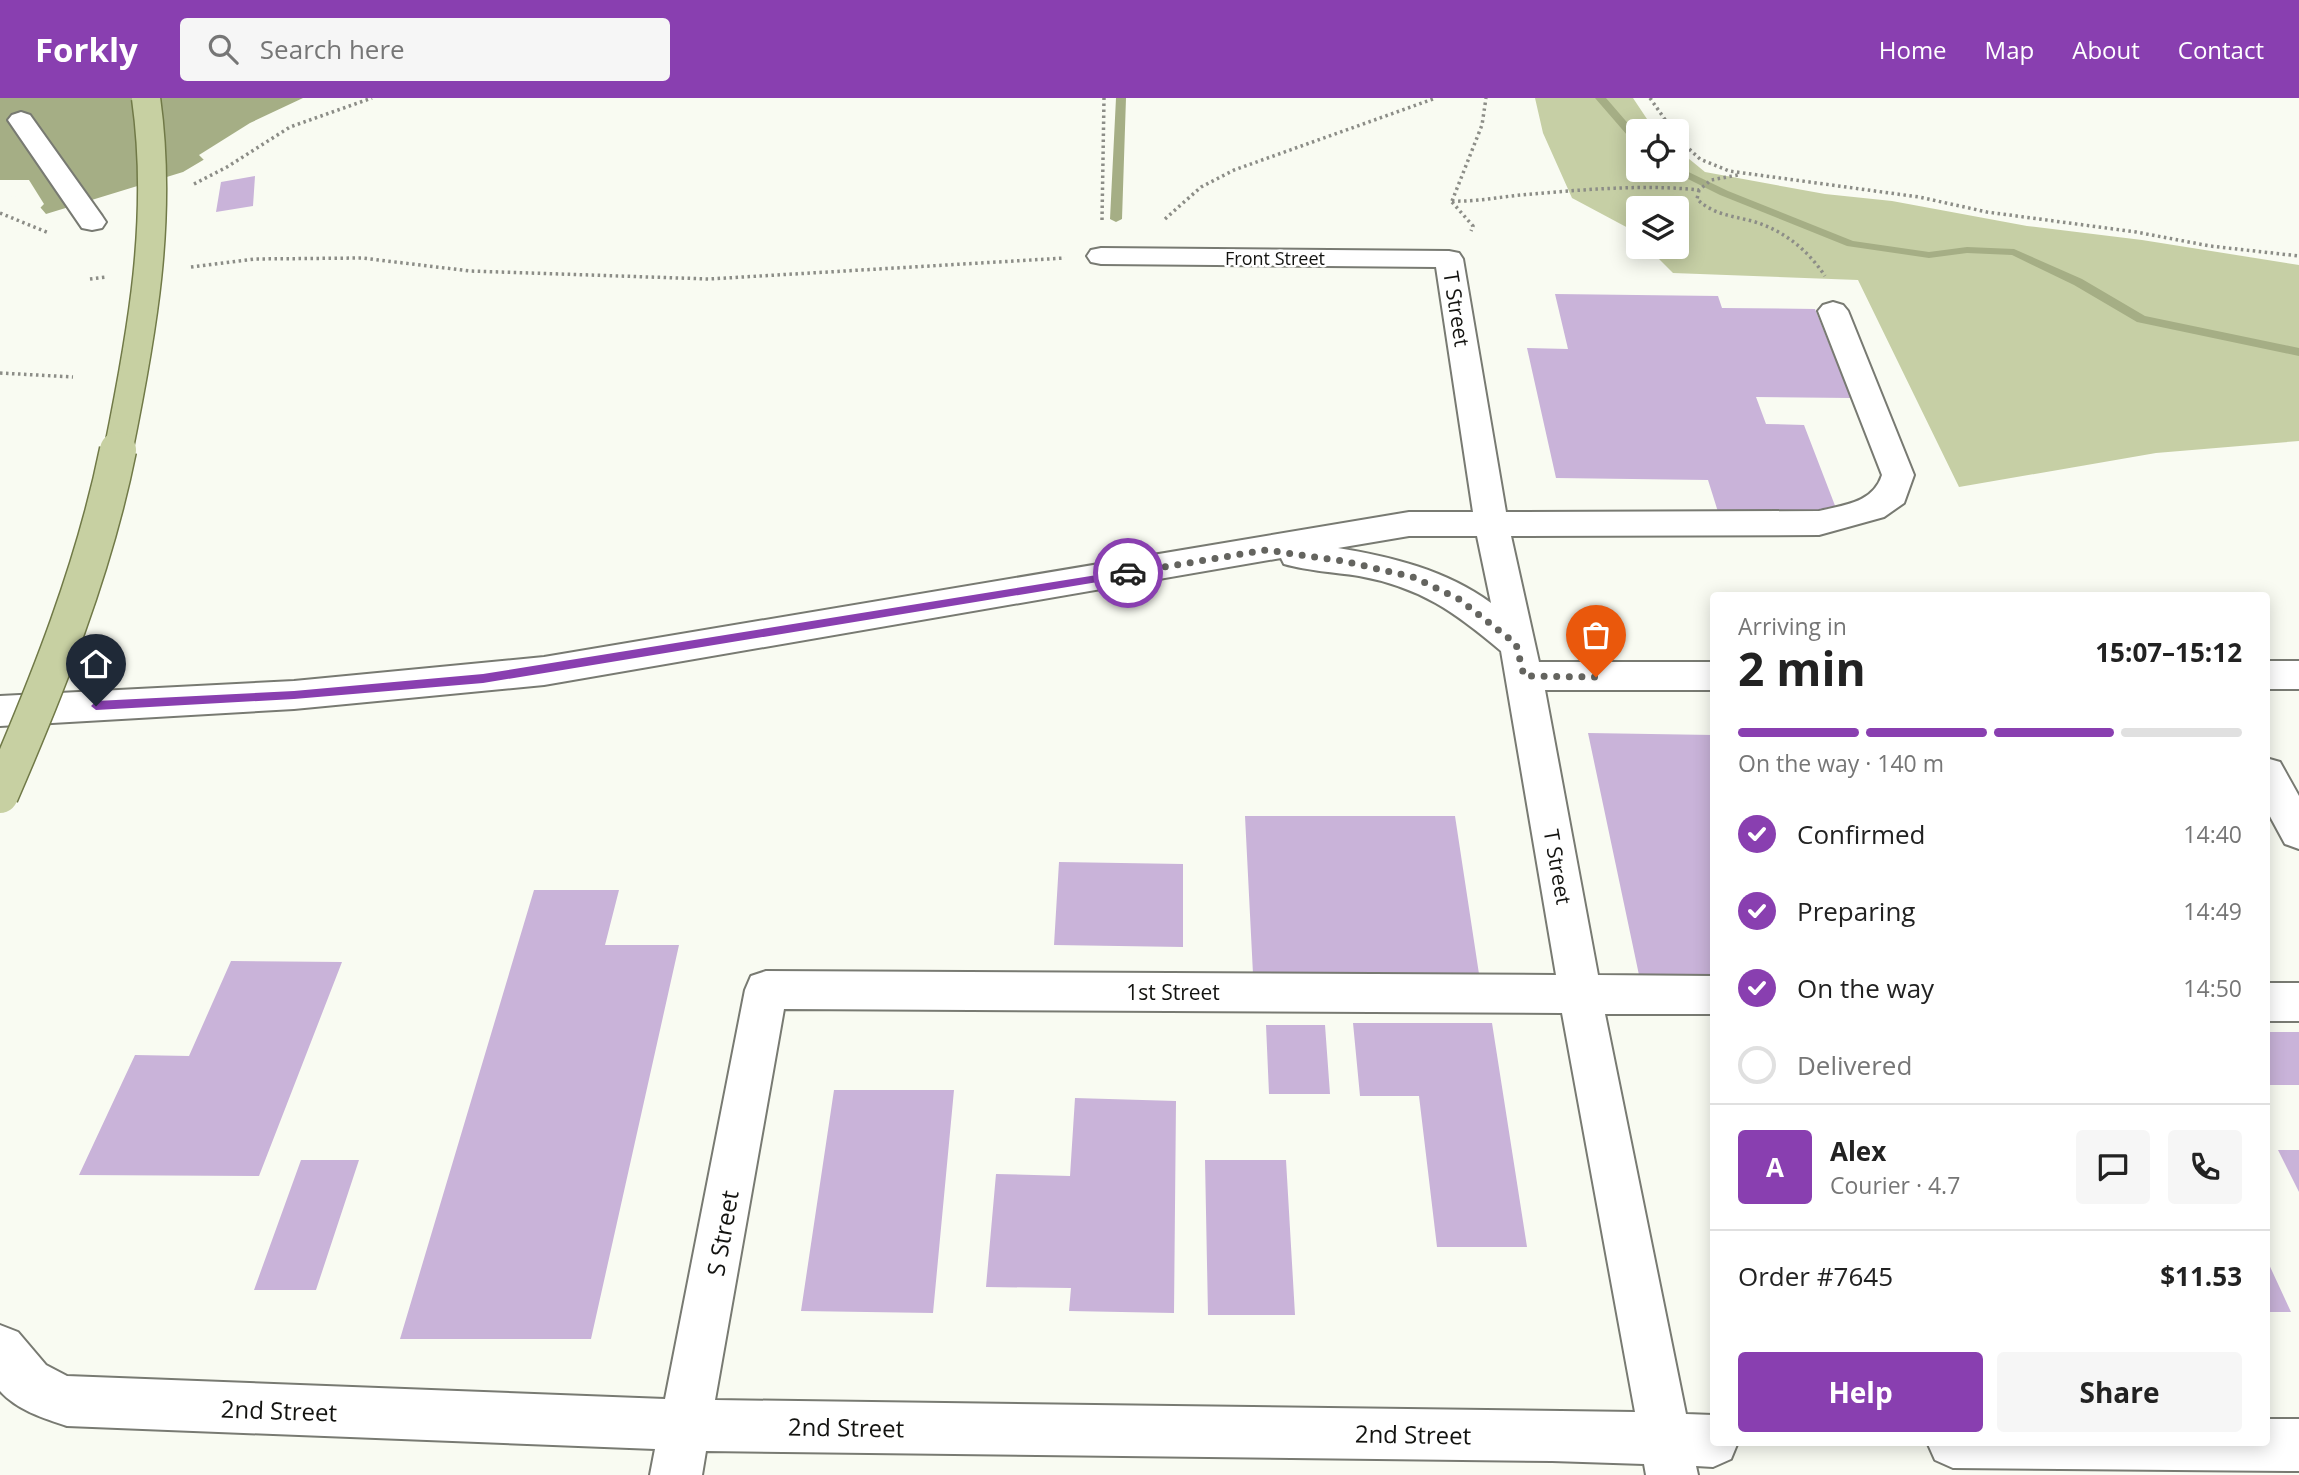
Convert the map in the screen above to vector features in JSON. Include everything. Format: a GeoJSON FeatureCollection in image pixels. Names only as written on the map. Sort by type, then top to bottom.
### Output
{"type":"FeatureCollection","features":[{"type":"Feature","properties":{"kind":"main road"},"geometry":{"type":"LineString","coordinates":[[0,795],[53,668],[100,525],[114,468],[152,254],[154,169],[146,98]]}},
{"type":"Feature","properties":{"kind":"street"},"geometry":{"type":"LineString","coordinates":[[20,120],[92,222]]}},
{"type":"Feature","properties":{"kind":"street","name":"Front Street"},"geometry":{"type":"LineString","coordinates":[[1101,256],[1449,259]]}},
{"type":"Feature","properties":{"kind":"street","name":"T Street"},"geometry":{"type":"LineString","coordinates":[[1449,259],[1491,523],[1520,660],[1580,994],[1684,1452]]}},
{"type":"Feature","properties":{"kind":"street"},"geometry":{"type":"LineString","coordinates":[[0,711],[294,695],[483,679],[1409,524],[1819,523],[1872,509],[1892,495],[1898,475],[1833,311]]}},
{"type":"Feature","properties":{"kind":"street"},"geometry":{"type":"LineString","coordinates":[[1266,550],[1343,561],[1413,577],[1459,599],[1520,660],[1710,676]]}},
{"type":"Feature","properties":{"kind":"street"},"geometry":{"type":"LineString","coordinates":[[2270,675],[2299,675]]}},
{"type":"Feature","properties":{"kind":"street"},"geometry":{"type":"LineString","coordinates":[[2270,780],[2299,832]]}},
{"type":"Feature","properties":{"kind":"street","name":"1st Street"},"geometry":{"type":"LineString","coordinates":[[766,990],[1710,995]]}},
{"type":"Feature","properties":{"kind":"street","name":"S Street"},"geometry":{"type":"LineString","coordinates":[[676,1475],[766,990]]}},
{"type":"Feature","properties":{"kind":"street"},"geometry":{"type":"LineString","coordinates":[[2270,1002],[2299,1002]]}},
{"type":"Feature","properties":{"kind":"street","name":"2nd Street"},"geometry":{"type":"LineString","coordinates":[[0,1350],[22,1381],[40,1393],[67,1401],[687,1425],[1552,1435],[1684,1452]]}},
{"type":"Feature","properties":{"kind":"street"},"geometry":{"type":"LineString","coordinates":[[2270,1444],[2299,1444]]}},
{"type":"Feature","properties":{"kind":"path"},"geometry":{"type":"LineString","coordinates":[[186,268],[255,260],[362,258],[470,271],[709,279],[1101,256],[1104,98]]}},
{"type":"Feature","properties":{"kind":"path"},"geometry":{"type":"LineString","coordinates":[[1161,257],[1158,225],[1201,187],[1234,170],[1436,98]]}},
{"type":"Feature","properties":{"kind":"path"},"geometry":{"type":"LineString","coordinates":[[1486,98],[1482,125],[1452,201],[1475,202],[1518,195],[1604,190],[1699,190]]}},
{"type":"Feature","properties":{"kind":"path"},"geometry":{"type":"LineString","coordinates":[[1650,98],[1664,119]]}},
{"type":"Feature","properties":{"kind":"path"},"geometry":{"type":"LineString","coordinates":[[1689,152],[1705,164],[1744,174],[1919,197],[1987,212],[2136,232],[2210,246],[2299,256]]}},
{"type":"Feature","properties":{"kind":"path"},"geometry":{"type":"LineString","coordinates":[[1744,174],[1704,182],[1697,200],[1703,207],[1759,223],[1783,235],[1811,257],[1828,279]]}},
{"type":"Feature","properties":{"kind":"path"},"geometry":{"type":"LineString","coordinates":[[90,279],[117,276]]}},
{"type":"Feature","properties":{"kind":"path"},"geometry":{"type":"LineString","coordinates":[[0,373],[72,377]]}},
{"type":"Feature","properties":{"kind":"shaded area"},"geometry":{"type":"Polygon","coordinates":[[[0,98],[324,98],[242,137],[183,172],[46,214],[29,194],[0,193],[0,98]]]}},
{"type":"Feature","properties":{"kind":"shaded area"},"geometry":{"type":"Polygon","coordinates":[[[1535,98],[1633,98],[1647,119],[1626,119],[1626,182],[1689,182],[1689,159],[1705,172],[1825,194],[1892,201],[2027,226],[2142,240],[2299,265],[2299,441],[2156,453],[1959,487],[1858,280],[1673,273],[1659,259],[1689,259],[1689,196],[1626,196],[1626,227],[1572,198],[1543,133],[1535,98]]]}},
{"type":"Feature","properties":{"kind":"pier"},"geometry":{"type":"Polygon","coordinates":[[[303,98],[328,98],[206,162],[199,155],[250,123],[303,98]]]}},
{"type":"Feature","properties":{"kind":"pier"},"geometry":{"type":"Polygon","coordinates":[[[0,180],[29,180],[44,204],[38,210],[27,197],[0,196],[0,180]]]}},
{"type":"Feature","properties":{"kind":"building"},"geometry":{"type":"Polygon","coordinates":[[[255,176],[253,206],[216,212],[221,182],[255,176]]]}},
{"type":"Feature","properties":{"kind":"building"},"geometry":{"type":"Polygon","coordinates":[[[1555,294],[1718,296],[1722,308],[1815,309],[1851,398],[1756,397],[1766,424],[1804,425],[1839,516],[1719,515],[1708,480],[1556,478],[1527,348],[1568,349],[1555,294]]]}},
{"type":"Feature","properties":{"kind":"building"},"geometry":{"type":"Polygon","coordinates":[[[1588,733],[1710,735],[1710,976],[1639,975],[1588,733]]]}},
{"type":"Feature","properties":{"kind":"building"},"geometry":{"type":"Polygon","coordinates":[[[1245,816],[1455,816],[1479,974],[1253,974],[1245,816]]]}},
{"type":"Feature","properties":{"kind":"building"},"geometry":{"type":"Polygon","coordinates":[[[1059,862],[1183,864],[1183,947],[1054,945],[1059,862]]]}},
{"type":"Feature","properties":{"kind":"building"},"geometry":{"type":"Polygon","coordinates":[[[534,890],[619,890],[605,945],[679,945],[591,1339],[400,1339],[534,890]]]}},
{"type":"Feature","properties":{"kind":"building"},"geometry":{"type":"Polygon","coordinates":[[[231,961],[342,962],[259,1176],[79,1175],[135,1055],[189,1056],[231,961]]]}},
{"type":"Feature","properties":{"kind":"building"},"geometry":{"type":"Polygon","coordinates":[[[1353,1023],[1492,1023],[1527,1247],[1437,1247],[1419,1096],[1360,1096],[1353,1023]]]}},
{"type":"Feature","properties":{"kind":"building"},"geometry":{"type":"Polygon","coordinates":[[[1266,1025],[1325,1025],[1330,1094],[1269,1094],[1266,1025]]]}},
{"type":"Feature","properties":{"kind":"building"},"geometry":{"type":"Polygon","coordinates":[[[2270,1032],[2299,1032],[2299,1085],[2270,1085],[2270,1032]]]}},
{"type":"Feature","properties":{"kind":"building"},"geometry":{"type":"Polygon","coordinates":[[[834,1090],[954,1090],[933,1313],[801,1311],[834,1090]]]}},
{"type":"Feature","properties":{"kind":"building"},"geometry":{"type":"Polygon","coordinates":[[[1075,1098],[1176,1101],[1174,1313],[1069,1311],[1071,1288],[986,1287],[996,1174],[1070,1176],[1075,1098]]]}},
{"type":"Feature","properties":{"kind":"building"},"geometry":{"type":"Polygon","coordinates":[[[2278,1150],[2299,1150],[2299,1192],[2278,1150]]]}},
{"type":"Feature","properties":{"kind":"building"},"geometry":{"type":"Polygon","coordinates":[[[301,1160],[359,1160],[316,1290],[254,1290],[301,1160]]]}},
{"type":"Feature","properties":{"kind":"building"},"geometry":{"type":"Polygon","coordinates":[[[1205,1160],[1286,1160],[1295,1315],[1208,1315],[1205,1160]]]}},
{"type":"Feature","properties":{"kind":"building"},"geometry":{"type":"Polygon","coordinates":[[[2270,1267],[2291,1312],[2270,1312],[2270,1267]]]}},
{"type":"Feature","properties":{"kind":"waterway"},"geometry":{"type":"LineString","coordinates":[[1116,219],[1121,98]]}},
{"type":"Feature","properties":{"kind":"waterway"},"geometry":{"type":"LineString","coordinates":[[1600,98],[1626,127]]}},
{"type":"Feature","properties":{"kind":"waterway"},"geometry":{"type":"LineString","coordinates":[[1689,176],[1724,193],[1851,244],[1929,255],[1967,250],[2014,252],[2078,282],[2141,319],[2299,352]]}},
{"type":"Feature","properties":{"kind":"way so far"},"geometry":{"type":"LineString","coordinates":[[1128,573],[1266,550],[1377,568],[1413,577],[1459,599],[1516,644],[1524,676],[1596,677]]}},
{"type":"Feature","properties":{"kind":"route"},"geometry":{"type":"LineString","coordinates":[[96,706],[294,695],[483,679],[1128,573]]}}]}
